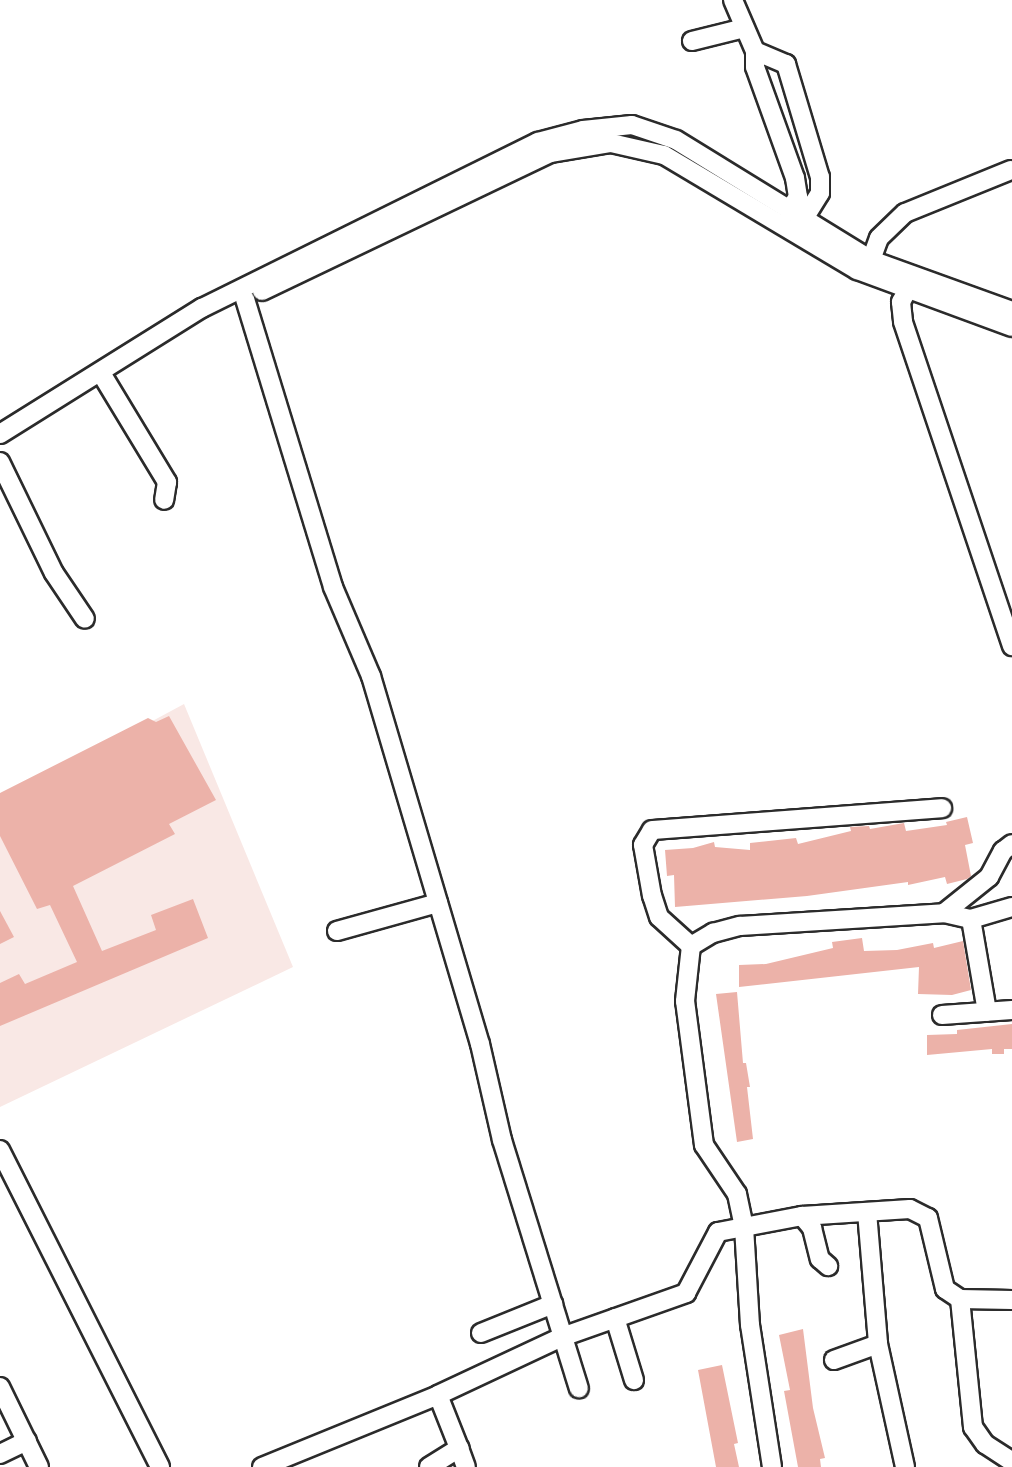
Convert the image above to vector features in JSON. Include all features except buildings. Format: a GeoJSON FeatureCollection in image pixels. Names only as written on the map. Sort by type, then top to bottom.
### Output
{"type":"FeatureCollection","features":[{"type":"Feature","properties":{"kind":"street"},"geometry":{"type":"LineString","coordinates":[[733,0],[755,51],[755,67],[791,170],[798,197],[796,215]]}},
{"type":"Feature","properties":{"kind":"street"},"geometry":{"type":"LineString","coordinates":[[692,41],[744,28]]}},
{"type":"Feature","properties":{"kind":"street"},"geometry":{"type":"LineString","coordinates":[[755,51],[786,64],[816,163],[820,193],[796,215]]}},
{"type":"Feature","properties":{"kind":"street"},"geometry":{"type":"LineString","coordinates":[[0,434],[202,308],[538,142],[583,130],[632,125],[676,140],[911,284],[1012,327]]}},
{"type":"Feature","properties":{"kind":"street"},"geometry":{"type":"LineString","coordinates":[[0,449],[104,378],[245,299],[550,153],[611,143],[664,155],[857,270],[1012,311]]}},
{"type":"Feature","properties":{"kind":"street"},"geometry":{"type":"LineString","coordinates":[[791,170],[816,163]]}},
{"type":"Feature","properties":{"kind":"street"},"geometry":{"type":"LineString","coordinates":[[871,260],[879,238],[905,213],[1011,170]]}},
{"type":"Feature","properties":{"kind":"street"},"geometry":{"type":"LineString","coordinates":[[911,284],[901,302],[903,322],[1012,646]]}},
{"type":"Feature","properties":{"kind":"street"},"geometry":{"type":"LineString","coordinates":[[245,299],[333,587],[371,676],[480,1044],[502,1140],[579,1388]]}},
{"type":"Feature","properties":{"kind":"street"},"geometry":{"type":"LineString","coordinates":[[104,378],[167,482],[164,500]]}},
{"type":"Feature","properties":{"kind":"street"},"geometry":{"type":"LineString","coordinates":[[0,462],[54,573],[85,619]]}},
{"type":"Feature","properties":{"kind":"street"},"geometry":{"type":"LineString","coordinates":[[691,946],[659,917],[655,907],[643,845],[652,830],[942,808]]}},
{"type":"Feature","properties":{"kind":"street"},"geometry":{"type":"LineString","coordinates":[[944,913],[989,877],[1003,851],[1012,844]]}},
{"type":"Feature","properties":{"kind":"street"},"geometry":{"type":"LineString","coordinates":[[337,931],[438,903]]}},
{"type":"Feature","properties":{"kind":"street"},"geometry":{"type":"LineString","coordinates":[[691,946],[713,933],[740,926],[944,913],[971,919],[1012,907]]}},
{"type":"Feature","properties":{"kind":"street"},"geometry":{"type":"LineString","coordinates":[[971,919],[987,1012]]}},
{"type":"Feature","properties":{"kind":"street"},"geometry":{"type":"LineString","coordinates":[[691,946],[685,1001],[704,1145],[737,1194],[744,1227],[750,1325],[772,1467]]}},
{"type":"Feature","properties":{"kind":"street"},"geometry":{"type":"LineString","coordinates":[[942,1015],[1012,1010]]}},
{"type":"Feature","properties":{"kind":"street"},"geometry":{"type":"LineString","coordinates":[[0,1150],[160,1467]]}},
{"type":"Feature","properties":{"kind":"street"},"geometry":{"type":"LineString","coordinates":[[262,1467],[281,1463],[438,1395],[562,1337],[686,1293],[697,1278],[718,1232],[802,1216],[910,1209],[928,1218],[945,1289],[960,1299],[1012,1300]]}},
{"type":"Feature","properties":{"kind":"street"},"geometry":{"type":"LineString","coordinates":[[867,1212],[878,1344],[905,1467]]}},
{"type":"Feature","properties":{"kind":"street"},"geometry":{"type":"LineString","coordinates":[[802,1216],[812,1228],[820,1259],[828,1266]]}},
{"type":"Feature","properties":{"kind":"street"},"geometry":{"type":"LineString","coordinates":[[960,1299],[973,1427],[985,1444],[1011,1461]]}},
{"type":"Feature","properties":{"kind":"street"},"geometry":{"type":"LineString","coordinates":[[481,1333],[553,1304]]}},
{"type":"Feature","properties":{"kind":"street"},"geometry":{"type":"LineString","coordinates":[[615,1318],[634,1380]]}},
{"type":"Feature","properties":{"kind":"street"},"geometry":{"type":"LineString","coordinates":[[834,1360],[878,1344]]}},
{"type":"Feature","properties":{"kind":"street"},"geometry":{"type":"LineString","coordinates":[[0,1387],[39,1467]]}},
{"type":"Feature","properties":{"kind":"street"},"geometry":{"type":"LineString","coordinates":[[438,1395],[466,1467]]}},
{"type":"Feature","properties":{"kind":"street"},"geometry":{"type":"LineString","coordinates":[[0,1454],[27,1441]]}},
{"type":"Feature","properties":{"kind":"street"},"geometry":{"type":"LineString","coordinates":[[429,1467],[459,1448]]}},
{"type":"Feature","properties":{"kind":"shaded area"},"geometry":{"type":"Polygon","coordinates":[[[184,704],[293,967],[0,1107],[0,803],[184,704]]]}}]}
